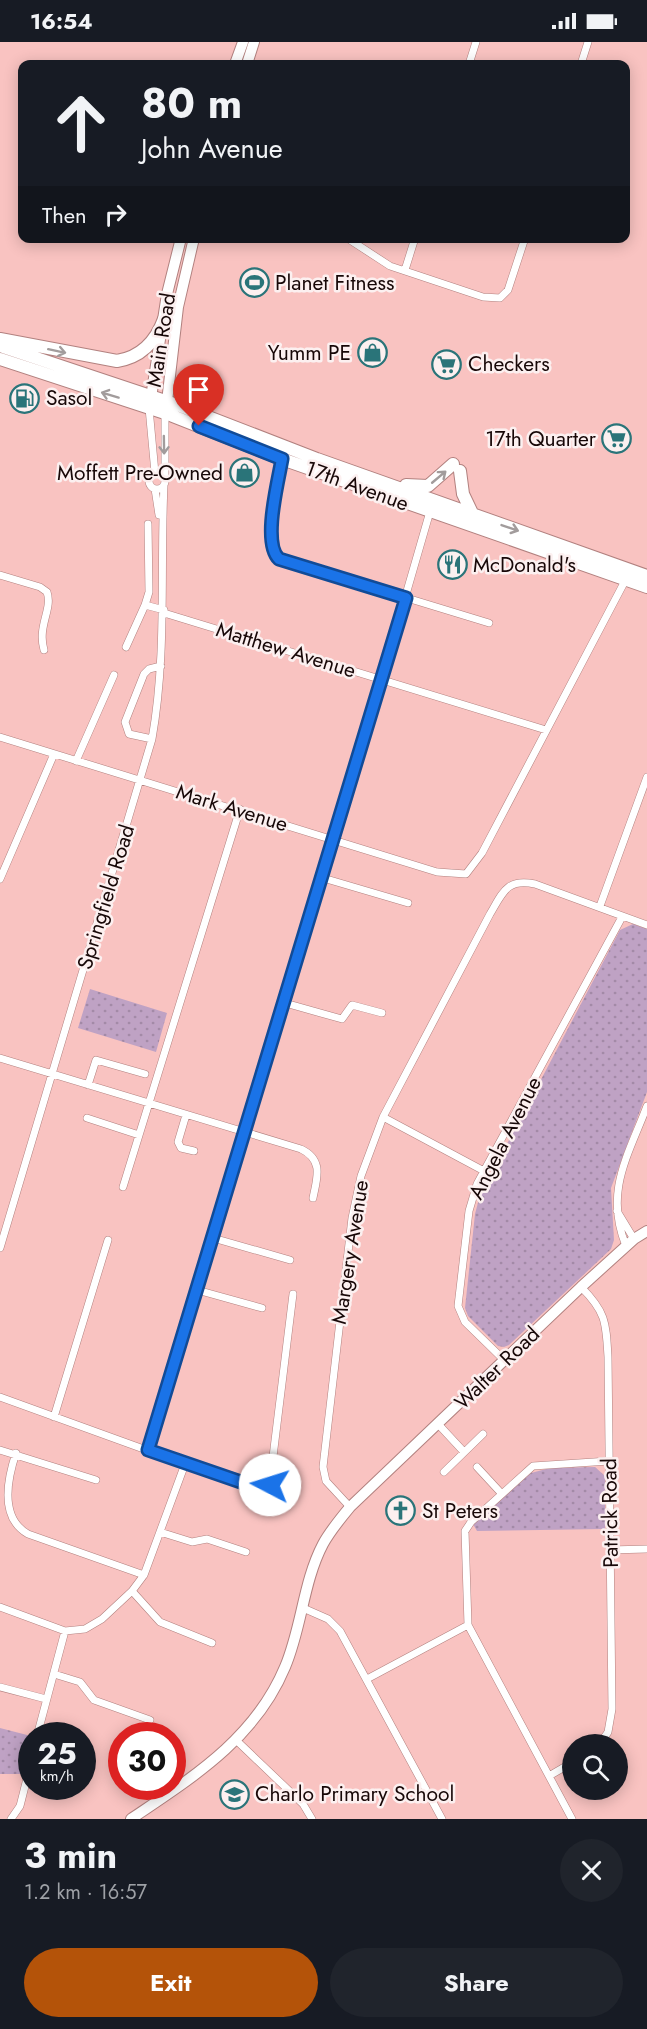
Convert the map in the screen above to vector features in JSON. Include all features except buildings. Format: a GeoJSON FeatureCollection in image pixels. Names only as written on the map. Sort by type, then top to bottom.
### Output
{"type":"FeatureCollection","features":[{"type":"Feature","properties":{"kind":"main road"},"geometry":{"type":"LineString","coordinates":[[0,339],[117,361],[131,357],[147,348],[156,337],[164,318]]}},
{"type":"Feature","properties":{"kind":"main road"},"geometry":{"type":"LineString","coordinates":[[0,346],[150,402]]}},
{"type":"Feature","properties":{"kind":"main road","name":"17th Avenue"},"geometry":{"type":"LineString","coordinates":[[0,359],[150,402],[282,459],[432,517],[647,587]]}},
{"type":"Feature","properties":{"kind":"main road"},"geometry":{"type":"LineString","coordinates":[[167,408],[381,480],[647,576]]}},
{"type":"Feature","properties":{"kind":"main road"},"geometry":{"type":"LineString","coordinates":[[381,480],[409,486],[428,486],[457,468],[463,494],[473,515]]}},
{"type":"Feature","properties":{"kind":"street"},"geometry":{"type":"LineString","coordinates":[[236,60],[243,42]]}},
{"type":"Feature","properties":{"kind":"street"},"geometry":{"type":"LineString","coordinates":[[248,60],[254,42]]}},
{"type":"Feature","properties":{"kind":"street"},"geometry":{"type":"LineString","coordinates":[[470,60],[476,42]]}},
{"type":"Feature","properties":{"kind":"street"},"geometry":{"type":"LineString","coordinates":[[581,60],[588,42]]}},
{"type":"Feature","properties":{"kind":"street","name":"Main Road"},"geometry":{"type":"LineString","coordinates":[[150,402],[180,243]]}},
{"type":"Feature","properties":{"kind":"street","name":"Main Road"},"geometry":{"type":"LineString","coordinates":[[167,408],[176,315],[193,243]]}},
{"type":"Feature","properties":{"kind":"street"},"geometry":{"type":"LineString","coordinates":[[354,243],[385,264],[483,297],[500,298],[508,290],[523,243]]}},
{"type":"Feature","properties":{"kind":"street"},"geometry":{"type":"LineString","coordinates":[[405,270],[413,243]]}},
{"type":"Feature","properties":{"kind":"street"},"geometry":{"type":"LineString","coordinates":[[150,402],[155,473],[165,481],[155,489]]}},
{"type":"Feature","properties":{"kind":"street","name":"Springfield Road"},"geometry":{"type":"LineString","coordinates":[[0,1248],[152,739],[159,698],[164,611],[162,538],[167,408]]}},
{"type":"Feature","properties":{"kind":"street"},"geometry":{"type":"LineString","coordinates":[[282,459],[271,537],[273,553],[287,563],[489,623]]}},
{"type":"Feature","properties":{"kind":"street","name":"Springfield Road"},"geometry":{"type":"LineString","coordinates":[[155,473],[149,481],[155,489],[162,538]]}},
{"type":"Feature","properties":{"kind":"street"},"geometry":{"type":"LineString","coordinates":[[148,1450],[406,598],[432,517],[440,502]]}},
{"type":"Feature","properties":{"kind":"street"},"geometry":{"type":"LineString","coordinates":[[126,647],[149,592],[148,524]]}},
{"type":"Feature","properties":{"kind":"street"},"geometry":{"type":"LineString","coordinates":[[0,575],[47,592],[48,602],[40,632],[44,650]]}},
{"type":"Feature","properties":{"kind":"street"},"geometry":{"type":"LineString","coordinates":[[546,730],[626,579]]}},
{"type":"Feature","properties":{"kind":"street","name":"Matthew Avenue"},"geometry":{"type":"LineString","coordinates":[[145,605],[546,730]]}},
{"type":"Feature","properties":{"kind":"street"},"geometry":{"type":"LineString","coordinates":[[152,739],[129,734],[125,722],[144,674],[149,669],[161,666]]}},
{"type":"Feature","properties":{"kind":"street"},"geometry":{"type":"LineString","coordinates":[[76,761],[114,675]]}},
{"type":"Feature","properties":{"kind":"street","name":"Mark Avenue"},"geometry":{"type":"LineString","coordinates":[[0,737],[240,809],[437,872],[466,874],[479,859],[546,730]]}},
{"type":"Feature","properties":{"kind":"street"},"geometry":{"type":"LineString","coordinates":[[0,879],[54,754]]}},
{"type":"Feature","properties":{"kind":"street"},"geometry":{"type":"LineString","coordinates":[[647,777],[600,906],[622,917],[647,925]]}},
{"type":"Feature","properties":{"kind":"street"},"geometry":{"type":"LineString","coordinates":[[123,1187],[240,809]]}},
{"type":"Feature","properties":{"kind":"street"},"geometry":{"type":"LineString","coordinates":[[323,878],[408,903]]}},
{"type":"Feature","properties":{"kind":"street","name":"Margery Avenue"},"geometry":{"type":"LineString","coordinates":[[350,1507],[326,1481],[322,1467],[352,1218],[361,1176],[383,1116],[504,891],[516,882],[535,884],[600,906]]}},
{"type":"Feature","properties":{"kind":"street","name":"Angela Avenue"},"geometry":{"type":"LineString","coordinates":[[505,1361],[465,1322],[458,1305],[473,1195],[622,917]]}},
{"type":"Feature","properties":{"kind":"street"},"geometry":{"type":"LineString","coordinates":[[285,1003],[342,1019],[352,1005],[382,1014]]}},
{"type":"Feature","properties":{"kind":"street"},"geometry":{"type":"LineString","coordinates":[[0,1058],[302,1149],[315,1158],[318,1173],[313,1198]]}},
{"type":"Feature","properties":{"kind":"street"},"geometry":{"type":"LineString","coordinates":[[88,1085],[96,1060],[146,1074]]}},
{"type":"Feature","properties":{"kind":"street"},"geometry":{"type":"LineString","coordinates":[[630,1242],[617,1211],[616,1190],[647,1106]]}},
{"type":"Feature","properties":{"kind":"street"},"geometry":{"type":"LineString","coordinates":[[186,1115],[178,1146],[194,1151]]}},
{"type":"Feature","properties":{"kind":"street"},"geometry":{"type":"LineString","coordinates":[[383,1116],[484,1171]]}},
{"type":"Feature","properties":{"kind":"street"},"geometry":{"type":"LineString","coordinates":[[87,1118],[139,1135]]}},
{"type":"Feature","properties":{"kind":"street","name":"Walter Road"},"geometry":{"type":"LineString","coordinates":[[131,1819],[204,1770],[237,1741],[275,1687],[285,1666],[323,1544],[350,1507],[581,1287],[630,1242],[647,1231]]}},
{"type":"Feature","properties":{"kind":"street"},"geometry":{"type":"LineString","coordinates":[[213,1238],[290,1260]]}},
{"type":"Feature","properties":{"kind":"street"},"geometry":{"type":"LineString","coordinates":[[54,1417],[108,1240]]}},
{"type":"Feature","properties":{"kind":"street","name":"Patrick Road"},"geometry":{"type":"LineString","coordinates":[[581,1287],[602,1310],[606,1325],[612,1709],[607,1734]]}},
{"type":"Feature","properties":{"kind":"street"},"geometry":{"type":"LineString","coordinates":[[197,1290],[261,1308]]}},
{"type":"Feature","properties":{"kind":"street"},"geometry":{"type":"LineString","coordinates":[[0,1397],[264,1490],[268,1488],[293,1294]]}},
{"type":"Feature","properties":{"kind":"street"},"geometry":{"type":"LineString","coordinates":[[438,1424],[464,1452]]}},
{"type":"Feature","properties":{"kind":"street"},"geometry":{"type":"LineString","coordinates":[[444,1472],[483,1434]]}},
{"type":"Feature","properties":{"kind":"street"},"geometry":{"type":"LineString","coordinates":[[0,1450],[16,1453],[96,1480]]}},
{"type":"Feature","properties":{"kind":"street"},"geometry":{"type":"LineString","coordinates":[[16,1453],[5,1491],[16,1526],[28,1534],[144,1575]]}},
{"type":"Feature","properties":{"kind":"street"},"geometry":{"type":"LineString","coordinates":[[572,1819],[468,1624],[465,1531],[471,1521],[533,1466],[609,1461]]}},
{"type":"Feature","properties":{"kind":"street"},"geometry":{"type":"LineString","coordinates":[[0,1607],[65,1631],[92,1627],[132,1591],[144,1575],[185,1464]]}},
{"type":"Feature","properties":{"kind":"street"},"geometry":{"type":"LineString","coordinates":[[477,1467],[501,1493]]}},
{"type":"Feature","properties":{"kind":"street"},"geometry":{"type":"LineString","coordinates":[[160,1532],[192,1542],[207,1539],[246,1552]]}},
{"type":"Feature","properties":{"kind":"street"},"geometry":{"type":"LineString","coordinates":[[610,1550],[647,1549]]}},
{"type":"Feature","properties":{"kind":"street"},"geometry":{"type":"LineString","coordinates":[[132,1591],[160,1622],[213,1643]]}},
{"type":"Feature","properties":{"kind":"street"},"geometry":{"type":"LineString","coordinates":[[303,1608],[334,1623],[367,1679],[442,1819]]}},
{"type":"Feature","properties":{"kind":"street"},"geometry":{"type":"LineString","coordinates":[[367,1679],[468,1624]]}},
{"type":"Feature","properties":{"kind":"street"},"geometry":{"type":"LineString","coordinates":[[40,1722],[65,1631]]}},
{"type":"Feature","properties":{"kind":"street"},"geometry":{"type":"LineString","coordinates":[[54,1674],[80,1682],[94,1700],[150,1720]]}},
{"type":"Feature","properties":{"kind":"street"},"geometry":{"type":"LineString","coordinates":[[0,1687],[46,1699]]}},
{"type":"Feature","properties":{"kind":"street"},"geometry":{"type":"LineString","coordinates":[[237,1741],[303,1804],[312,1819]]}},
{"type":"Feature","properties":{"kind":"street"},"geometry":{"type":"LineString","coordinates":[[549,1776],[562,1768]]}},
{"type":"Feature","properties":{"kind":"street"},"geometry":{"type":"LineString","coordinates":[[11,1819],[22,1800]]}},
{"type":"Feature","properties":{"kind":"shaded area"},"geometry":{"type":"Polygon","coordinates":[[[633,924],[647,929],[647,1092],[611,1188],[614,1240],[611,1249],[509,1345],[498,1346],[468,1316],[465,1308],[475,1214],[480,1195],[620,930],[633,924]]]}},
{"type":"Feature","properties":{"kind":"shaded area"},"geometry":{"type":"Polygon","coordinates":[[[90,989],[167,1013],[156,1052],[78,1028],[90,989]]]}},
{"type":"Feature","properties":{"kind":"shaded area"},"geometry":{"type":"Polygon","coordinates":[[[595,1467],[605,1476],[605,1529],[477,1531],[473,1524],[531,1473],[550,1468],[595,1467]]]}},
{"type":"Feature","properties":{"kind":"shaded area"},"geometry":{"type":"Polygon","coordinates":[[[0,1728],[18,1733],[18,1774],[0,1774],[0,1728]]]}},
{"type":"Feature","properties":{"kind":"place","name":"Planet Fitness"},"geometry":{"type":"Point","coordinates":[254,283]}},
{"type":"Feature","properties":{"kind":"place","name":"Yumm PE"},"geometry":{"type":"Point","coordinates":[372,353]}},
{"type":"Feature","properties":{"kind":"place","name":"Checkers"},"geometry":{"type":"Point","coordinates":[447,364]}},
{"type":"Feature","properties":{"kind":"place","name":"Sasol"},"geometry":{"type":"Point","coordinates":[25,398]}},
{"type":"Feature","properties":{"kind":"place","name":"17th Quarter"},"geometry":{"type":"Point","coordinates":[617,439]}},
{"type":"Feature","properties":{"kind":"place","name":"Moffett Pre-Owned"},"geometry":{"type":"Point","coordinates":[244,473]}},
{"type":"Feature","properties":{"kind":"place","name":"McDonald's"},"geometry":{"type":"Point","coordinates":[452,565]}},
{"type":"Feature","properties":{"kind":"place","name":"St Peters"},"geometry":{"type":"Point","coordinates":[401,1511]}},
{"type":"Feature","properties":{"kind":"place","name":"Charlo Primary School"},"geometry":{"type":"Point","coordinates":[234,1794]}},
{"type":"Feature","properties":{"kind":"route"},"geometry":{"type":"LineString","coordinates":[[199,426],[282,459],[271,537],[273,553],[279,559],[406,598],[148,1450],[264,1490],[270,1485]]}}]}
